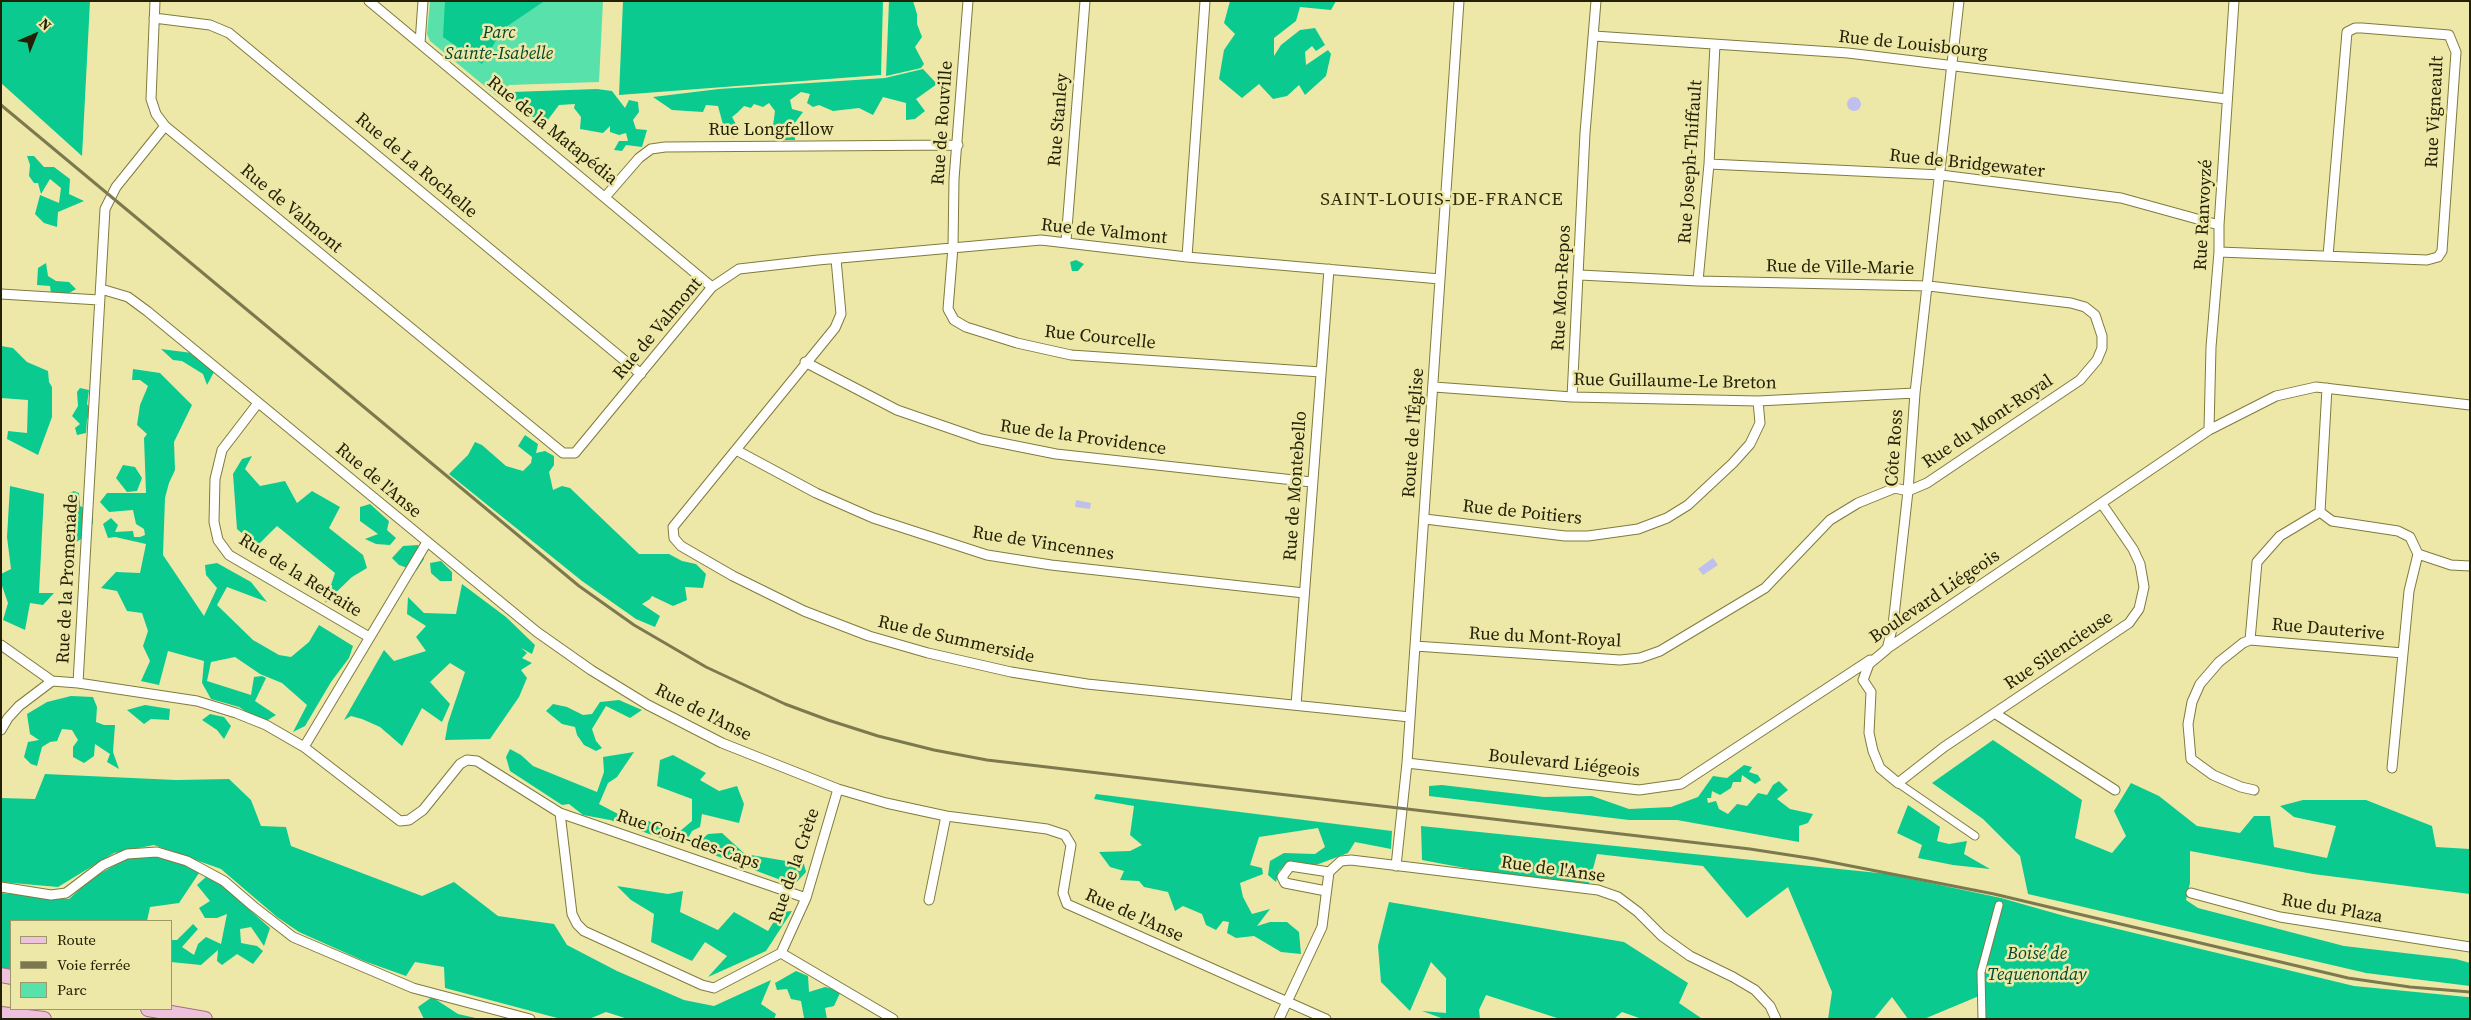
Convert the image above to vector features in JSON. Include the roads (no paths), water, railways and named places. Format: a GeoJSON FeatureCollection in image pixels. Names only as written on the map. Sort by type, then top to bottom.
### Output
{"type":"FeatureCollection","features":[{"type":"Feature","properties":{"kind":"main road"},"geometry":{"type":"LineString","coordinates":[[154,1010],[205,1019]]}},
{"type":"Feature","properties":{"kind":"main road"},"geometry":{"type":"LineString","coordinates":[[1,1014],[44,1019]]}},
{"type":"Feature","properties":{"kind":"street","name":"Rue de Valmont"},"geometry":{"type":"LineString","coordinates":[[155,1],[151,99],[156,114],[165,126],[563,453],[575,453],[712,287],[739,269],[1041,240],[1066,241],[1187,257],[1440,279]]}},
{"type":"Feature","properties":{"kind":"street","name":"Rue de la Matapédia"},"geometry":{"type":"LineString","coordinates":[[370,1],[606,196],[712,287]]}},
{"type":"Feature","properties":{"kind":"street"},"geometry":{"type":"LineString","coordinates":[[420,43],[423,1]]}},
{"type":"Feature","properties":{"kind":"street","name":"Rue de Rouville"},"geometry":{"type":"LineString","coordinates":[[953,247],[954,179],[968,1]]}},
{"type":"Feature","properties":{"kind":"street","name":"Rue Stanley"},"geometry":{"type":"LineString","coordinates":[[1066,241],[1085,1]]}},
{"type":"Feature","properties":{"kind":"street"},"geometry":{"type":"LineString","coordinates":[[1187,257],[1205,1]]}},
{"type":"Feature","properties":{"kind":"street","name":"Route de l'Église"},"geometry":{"type":"LineString","coordinates":[[1396,866],[1407,763],[1425,519],[1459,1]]}},
{"type":"Feature","properties":{"kind":"street","name":"Rue Mon-Repos"},"geometry":{"type":"LineString","coordinates":[[1572,397],[1580,274],[1585,132],[1596,1]]}},
{"type":"Feature","properties":{"kind":"street","name":"Côte Ross"},"geometry":{"type":"LineString","coordinates":[[1887,649],[1893,625],[1908,491],[1915,393],[1929,286],[1959,1]]}},
{"type":"Feature","properties":{"kind":"street","name":"Rue Ranvoyzé"},"geometry":{"type":"LineString","coordinates":[[2209,430],[2208,399],[2234,1]]}},
{"type":"Feature","properties":{"kind":"street","name":"Rue de La Rochelle"},"geometry":{"type":"LineString","coordinates":[[154,18],[210,24],[229,33],[641,374]]}},
{"type":"Feature","properties":{"kind":"street","name":"Rue Vigneault"},"geometry":{"type":"LineString","coordinates":[[2219,252],[2427,260],[2438,257],[2442,251],[2456,52],[2449,36],[2362,28],[2355,28],[2347,32],[2328,256]]}},
{"type":"Feature","properties":{"kind":"street","name":"Rue de Louisbourg"},"geometry":{"type":"LineString","coordinates":[[1594,36],[1848,53],[1953,64],[2228,99]]}},
{"type":"Feature","properties":{"kind":"street","name":"Rue Joseph-Thiffault"},"geometry":{"type":"LineString","coordinates":[[1698,281],[1709,164],[1716,44]]}},
{"type":"Feature","properties":{"kind":"street","name":"Rue de la Promenade"},"geometry":{"type":"LineString","coordinates":[[165,126],[116,187],[105,209],[78,683],[197,701],[258,722],[304,747],[400,821],[409,820],[423,810],[452,773],[467,760],[477,761],[488,766],[560,813]]}},
{"type":"Feature","properties":{"kind":"street","name":"Rue Longfellow"},"geometry":{"type":"LineString","coordinates":[[606,196],[639,158],[651,149],[685,147],[958,145]]}},
{"type":"Feature","properties":{"kind":"street","name":"Rue de Bridgewater"},"geometry":{"type":"LineString","coordinates":[[1709,164],[1941,175],[2121,198],[2219,225]]}},
{"type":"Feature","properties":{"kind":"street","name":"Rue Courcelle"},"geometry":{"type":"LineString","coordinates":[[953,247],[948,309],[954,320],[966,327],[1017,344],[1071,355],[1321,372]]}},
{"type":"Feature","properties":{"kind":"street","name":"Rue de Summerside"},"geometry":{"type":"LineString","coordinates":[[836,260],[841,314],[835,328],[805,362],[788,387],[673,527],[674,538],[681,546],[733,576],[804,611],[869,636],[1011,672],[1087,684],[1410,717]]}},
{"type":"Feature","properties":{"kind":"street","name":"Rue de Montebello"},"geometry":{"type":"LineString","coordinates":[[1296,705],[1329,270]]}},
{"type":"Feature","properties":{"kind":"street","name":"Rue de Ville-Marie"},"geometry":{"type":"LineString","coordinates":[[1580,274],[1698,281],[1929,286],[2070,303],[2085,307],[2095,315]]}},
{"type":"Feature","properties":{"kind":"street","name":"Rue de l'Anse"},"geometry":{"type":"LineString","coordinates":[[101,289],[128,297],[537,632],[591,670],[632,695],[722,743],[838,789],[886,803],[946,816],[1047,829],[1065,835],[1071,845],[1063,893],[1067,904],[1326,1019]]}},
{"type":"Feature","properties":{"kind":"street"},"geometry":{"type":"LineString","coordinates":[[1,294],[99,300]]}},
{"type":"Feature","properties":{"kind":"street","name":"Rue du Mont-Royal"},"geometry":{"type":"LineString","coordinates":[[1415,646],[1620,660],[1640,658],[1660,651],[1765,588],[1830,520],[1858,503],[1895,488],[1908,491],[1927,483],[2080,380],[2097,360],[2102,348],[2101,330],[2095,315]]}},
{"type":"Feature","properties":{"kind":"street","name":"Rue de la Providence"},"geometry":{"type":"LineString","coordinates":[[805,362],[897,410],[981,439],[1056,454],[1312,482]]}},
{"type":"Feature","properties":{"kind":"street","name":"Rue Guillaume-Le Breton"},"geometry":{"type":"LineString","coordinates":[[1434,387],[1572,397],[1758,401],[1915,393]]}},
{"type":"Feature","properties":{"kind":"street","name":"Boulevard Liégeois"},"geometry":{"type":"LineString","coordinates":[[1407,763],[1639,790],[1681,784],[1887,649],[2209,430],[2276,396],[2316,387],[2470,405]]}},
{"type":"Feature","properties":{"kind":"street"},"geometry":{"type":"LineString","coordinates":[[2320,512],[2326,388]]}},
{"type":"Feature","properties":{"kind":"street","name":"Rue de Poitiers"},"geometry":{"type":"LineString","coordinates":[[1425,519],[1566,536],[1588,536],[1638,529],[1667,518],[1709,488],[1750,444],[1760,423],[1758,401]]}},
{"type":"Feature","properties":{"kind":"street","name":"Rue de la Retraite"},"geometry":{"type":"LineString","coordinates":[[258,403],[222,450],[215,479],[214,522],[218,540],[229,555],[369,638]]}},
{"type":"Feature","properties":{"kind":"street","name":"Rue de Vincennes"},"geometry":{"type":"LineString","coordinates":[[736,450],[816,493],[873,518],[987,555],[1051,565],[1304,593]]}},
{"type":"Feature","properties":{"kind":"street","name":"Rue Silencieuse"},"geometry":{"type":"LineString","coordinates":[[1898,782],[1944,747],[1996,714],[2129,623],[2139,609],[2144,587],[2140,564],[2102,504]]}},
{"type":"Feature","properties":{"kind":"street"},"geometry":{"type":"LineString","coordinates":[[2320,512],[2332,521],[2398,531],[2410,537],[2418,554],[2409,591],[2392,768]]}},
{"type":"Feature","properties":{"kind":"street"},"geometry":{"type":"LineString","coordinates":[[2254,790],[2241,787],[2212,775],[2191,759],[2188,724],[2192,702],[2200,684],[2219,662],[2243,642],[2250,640],[2257,562],[2280,536],[2320,512]]}},
{"type":"Feature","properties":{"kind":"street"},"geometry":{"type":"LineString","coordinates":[[304,747],[427,542]]}},
{"type":"Feature","properties":{"kind":"street"},"geometry":{"type":"LineString","coordinates":[[2418,554],[2451,564],[2470,566]]}},
{"type":"Feature","properties":{"kind":"street","name":"Rue Dauterive"},"geometry":{"type":"LineString","coordinates":[[2250,640],[2403,653]]}},
{"type":"Feature","properties":{"kind":"street"},"geometry":{"type":"LineString","coordinates":[[1,645],[52,681],[78,683]]}},
{"type":"Feature","properties":{"kind":"street"},"geometry":{"type":"LineString","coordinates":[[1887,649],[1869,664],[1863,680],[1871,692],[1869,734],[1880,768],[1975,836]]}},
{"type":"Feature","properties":{"kind":"street"},"geometry":{"type":"LineString","coordinates":[[2,730],[8,718],[19,706],[52,681]]}},
{"type":"Feature","properties":{"kind":"street"},"geometry":{"type":"LineString","coordinates":[[1996,714],[2115,790]]}},
{"type":"Feature","properties":{"kind":"street","name":"Rue de la Crète"},"geometry":{"type":"LineString","coordinates":[[781,953],[806,898],[838,789]]}},
{"type":"Feature","properties":{"kind":"street"},"geometry":{"type":"LineString","coordinates":[[560,813],[572,914],[576,924],[584,931],[702,985],[714,988],[781,953],[892,1019]]}},
{"type":"Feature","properties":{"kind":"street","name":"Rue Coin-des-Caps"},"geometry":{"type":"LineString","coordinates":[[560,813],[806,898]]}},
{"type":"Feature","properties":{"kind":"street"},"geometry":{"type":"LineString","coordinates":[[929,900],[946,816]]}},
{"type":"Feature","properties":{"kind":"street"},"geometry":{"type":"LineString","coordinates":[[1,887],[8,886],[51,895],[66,893],[103,865],[127,854],[157,852],[187,861],[224,881],[293,937],[413,988],[530,1019]]}},
{"type":"Feature","properties":{"kind":"street","name":"Rue de l'Anse"},"geometry":{"type":"LineString","coordinates":[[1329,872],[1341,861],[1598,890],[1618,897],[1638,912],[1662,936],[1690,956],[1755,990],[1770,1006],[1776,1019]]}},
{"type":"Feature","properties":{"kind":"street"},"geometry":{"type":"LineString","coordinates":[[1278,1019],[1322,927],[1329,872],[1290,866],[1282,877],[1285,883],[1326,891]]}},
{"type":"Feature","properties":{"kind":"street","name":"Rue du Plaza"},"geometry":{"type":"LineString","coordinates":[[2191,893],[2280,917],[2470,948]]}},
{"type":"Feature","properties":{"kind":"street"},"geometry":{"type":"LineString","coordinates":[[1982,1019],[1981,972],[1999,904]]}},
{"type":"Feature","properties":{"kind":"water"},"geometry":{"type":"Polygon","coordinates":[[[1851,97],[1857,97],[1861,104],[1857,111],[1851,111],[1847,107],[1847,101],[1851,97]]]}},
{"type":"Feature","properties":{"kind":"water"},"geometry":{"type":"Polygon","coordinates":[[[1076,500],[1091,503],[1090,509],[1075,507],[1076,500]]]}},
{"type":"Feature","properties":{"kind":"water"},"geometry":{"type":"Polygon","coordinates":[[[1713,558],[1718,565],[1703,575],[1698,569],[1713,558]]]}},
{"type":"Feature","properties":{"kind":"railway"},"geometry":{"type":"LineString","coordinates":[[1,105],[579,586],[634,625],[706,667],[785,704],[828,720],[878,736],[934,750],[987,760],[1750,849],[1815,859],[1994,894],[2348,978],[2410,987],[2470,992]]}},
{"type":"Feature","properties":{"kind":"district","name":"SAINT-LOUIS-DE-FRANCE"},"geometry":{"type":"Point","coordinates":[1442,200]}},
{"type":"Feature","properties":{"kind":"park label","name":"Parc Sainte-Isabelle"},"geometry":{"type":"Point","coordinates":[499,43]}},
{"type":"Feature","properties":{"kind":"park label","name":"Boisé de Tequenonday"},"geometry":{"type":"Point","coordinates":[2037,964]}}]}
